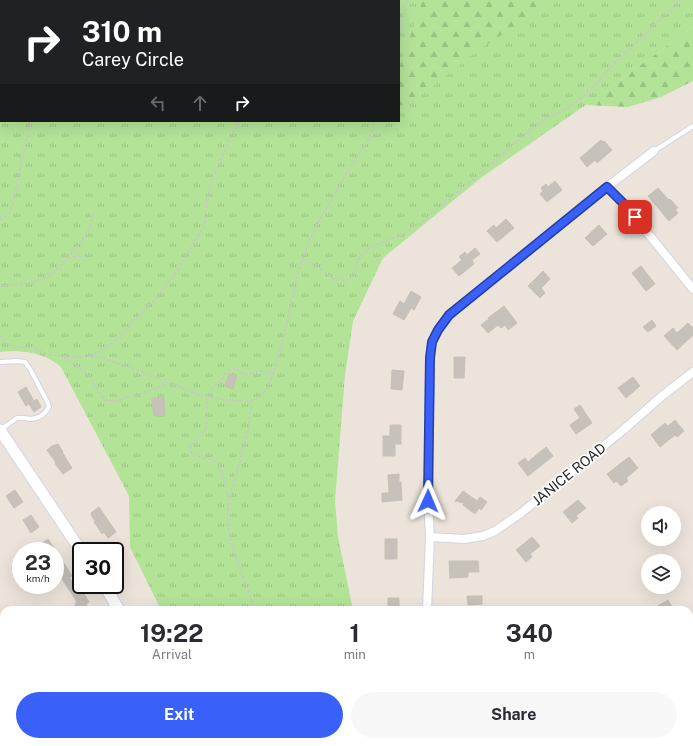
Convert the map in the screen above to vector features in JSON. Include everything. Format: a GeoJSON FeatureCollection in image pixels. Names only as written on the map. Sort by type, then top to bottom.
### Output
{"type":"FeatureCollection","features":[{"type":"Feature","properties":{"kind":"main road"},"geometry":{"type":"LineString","coordinates":[[0,430],[75,542]]}},
{"type":"Feature","properties":{"kind":"main road"},"geometry":{"type":"LineString","coordinates":[[108,594],[114,606]]}},
{"type":"Feature","properties":{"kind":"street"},"geometry":{"type":"LineString","coordinates":[[427,606],[430,537],[428,501],[430,358],[432,342],[438,330],[449,315],[607,187],[654,152]]}},
{"type":"Feature","properties":{"kind":"street"},"geometry":{"type":"LineString","coordinates":[[607,187],[625,205],[693,289]]}},
{"type":"Feature","properties":{"kind":"street","name":"JANICE ROAD"},"geometry":{"type":"LineString","coordinates":[[430,537],[464,539],[483,536],[495,531],[521,513],[693,372]]}},
{"type":"Feature","properties":{"kind":"lane"},"geometry":{"type":"LineString","coordinates":[[654,152],[693,126]]}},
{"type":"Feature","properties":{"kind":"lane"},"geometry":{"type":"LineString","coordinates":[[0,362],[25,362],[49,407],[39,417],[17,418],[0,430]]}},
{"type":"Feature","properties":{"kind":"path"},"geometry":{"type":"LineString","coordinates":[[400,32],[407,0]]}},
{"type":"Feature","properties":{"kind":"path"},"geometry":{"type":"LineString","coordinates":[[302,260],[309,262],[332,278],[343,281],[350,278],[354,272],[358,260],[363,253],[383,242],[405,233],[424,220],[480,174],[526,132],[544,120],[569,107],[586,94],[598,83],[609,69],[680,0]]}},
{"type":"Feature","properties":{"kind":"path"},"geometry":{"type":"LineString","coordinates":[[0,220],[9,213],[11,209],[32,122]]}},
{"type":"Feature","properties":{"kind":"path"},"geometry":{"type":"LineString","coordinates":[[92,356],[114,342],[156,298],[177,271],[204,226],[207,200],[213,176],[239,122]]}},
{"type":"Feature","properties":{"kind":"path"},"geometry":{"type":"LineString","coordinates":[[0,335],[6,343],[13,347],[32,347],[48,355],[92,356],[109,360],[199,395],[227,400],[257,400],[267,388],[273,374],[283,340],[297,277],[310,239],[316,226],[366,142],[375,122]]}},
{"type":"Feature","properties":{"kind":"path"},"geometry":{"type":"LineString","coordinates":[[366,142],[378,133]]}},
{"type":"Feature","properties":{"kind":"path"},"geometry":{"type":"LineString","coordinates":[[0,286],[42,280],[51,275],[68,258],[88,230],[92,219],[92,211]]}},
{"type":"Feature","properties":{"kind":"path"},"geometry":{"type":"LineString","coordinates":[[68,258],[88,254]]}},
{"type":"Feature","properties":{"kind":"path"},"geometry":{"type":"LineString","coordinates":[[62,356],[91,379],[102,398],[108,401],[114,401],[143,393],[169,383]]}},
{"type":"Feature","properties":{"kind":"path"},"geometry":{"type":"LineString","coordinates":[[229,500],[219,464],[210,459],[193,454],[189,450],[190,447],[206,427],[207,405],[210,391],[218,384],[228,370],[235,368],[246,374],[258,372],[273,374]]}},
{"type":"Feature","properties":{"kind":"path"},"geometry":{"type":"LineString","coordinates":[[252,401],[248,430],[228,505],[228,523],[231,538],[253,606]]}},
{"type":"Feature","properties":{"kind":"green space"},"geometry":{"type":"Polygon","coordinates":[[[400,0],[693,0],[693,27],[603,93],[482,177],[383,258],[353,321],[345,375],[335,501],[338,537],[352,606],[159,606],[130,547],[129,496],[61,367],[48,358],[40,355],[8,351],[0,352],[0,122],[400,122],[400,0]]]}},
{"type":"Feature","properties":{"kind":"green space"},"geometry":{"type":"Polygon","coordinates":[[[423,0],[550,0],[546,5],[526,19],[481,48],[412,102],[400,106],[400,65],[423,0]]]}},
{"type":"Feature","properties":{"kind":"green space"},"geometry":{"type":"Polygon","coordinates":[[[693,27],[693,81],[661,97],[628,107],[586,105],[693,27]]]}},
{"type":"Feature","properties":{"kind":"building"},"geometry":{"type":"Polygon","coordinates":[[[601,140],[603,142],[604,141],[612,150],[597,163],[595,160],[587,167],[580,158],[601,140]]]}},
{"type":"Feature","properties":{"kind":"building"},"geometry":{"type":"Polygon","coordinates":[[[555,181],[562,190],[547,202],[540,194],[543,191],[541,188],[546,184],[548,187],[555,181]]]}},
{"type":"Feature","properties":{"kind":"building"},"geometry":{"type":"Polygon","coordinates":[[[658,188],[678,208],[675,210],[678,213],[669,221],[648,196],[658,188]]]}},
{"type":"Feature","properties":{"kind":"building"},"geometry":{"type":"Polygon","coordinates":[[[506,219],[514,228],[497,242],[487,231],[494,225],[496,228],[506,219]]]}},
{"type":"Feature","properties":{"kind":"building"},"geometry":{"type":"Polygon","coordinates":[[[599,225],[607,234],[593,246],[585,238],[599,225]]]}},
{"type":"Feature","properties":{"kind":"building"},"geometry":{"type":"Polygon","coordinates":[[[475,248],[480,254],[472,260],[474,264],[459,276],[452,268],[462,260],[459,257],[465,252],[467,255],[475,248]]]}},
{"type":"Feature","properties":{"kind":"building"},"geometry":{"type":"Polygon","coordinates":[[[641,266],[655,284],[646,291],[632,273],[641,266]]]}},
{"type":"Feature","properties":{"kind":"building"},"geometry":{"type":"Polygon","coordinates":[[[543,271],[550,279],[541,288],[545,293],[540,298],[528,286],[543,271]]]}},
{"type":"Feature","properties":{"kind":"building"},"geometry":{"type":"Polygon","coordinates":[[[411,291],[421,297],[414,310],[411,308],[404,320],[393,314],[400,301],[404,304],[411,291]]]}},
{"type":"Feature","properties":{"kind":"building"},"geometry":{"type":"Polygon","coordinates":[[[504,306],[517,323],[508,330],[505,325],[501,328],[498,325],[488,333],[481,325],[504,306]]]}},
{"type":"Feature","properties":{"kind":"building"},"geometry":{"type":"Polygon","coordinates":[[[652,320],[656,326],[648,332],[643,327],[652,320]]]}},
{"type":"Feature","properties":{"kind":"building"},"geometry":{"type":"Polygon","coordinates":[[[688,323],[693,328],[693,335],[677,350],[664,336],[673,328],[677,333],[688,323]]]}},
{"type":"Feature","properties":{"kind":"building"},"geometry":{"type":"Polygon","coordinates":[[[454,357],[465,357],[464,378],[454,378],[454,357]]]}},
{"type":"Feature","properties":{"kind":"building"},"geometry":{"type":"Polygon","coordinates":[[[392,370],[404,371],[402,390],[391,389],[392,370]]]}},
{"type":"Feature","properties":{"kind":"building"},"geometry":{"type":"Polygon","coordinates":[[[229,374],[237,376],[233,389],[225,386],[229,374]]]}},
{"type":"Feature","properties":{"kind":"building"},"geometry":{"type":"Polygon","coordinates":[[[633,377],[640,386],[626,398],[618,388],[633,377]]]}},
{"type":"Feature","properties":{"kind":"building"},"geometry":{"type":"Polygon","coordinates":[[[26,387],[34,401],[37,399],[41,407],[34,412],[29,404],[26,406],[18,392],[26,387]]]}},
{"type":"Feature","properties":{"kind":"building"},"geometry":{"type":"Polygon","coordinates":[[[164,397],[165,415],[154,416],[152,398],[164,397]]]}},
{"type":"Feature","properties":{"kind":"building"},"geometry":{"type":"Polygon","coordinates":[[[580,405],[592,423],[576,434],[570,425],[580,418],[574,409],[580,405]]]}},
{"type":"Feature","properties":{"kind":"building"},"geometry":{"type":"Polygon","coordinates":[[[675,420],[684,431],[677,437],[675,435],[660,447],[651,435],[665,423],[668,426],[675,420]]]}},
{"type":"Feature","properties":{"kind":"building"},"geometry":{"type":"Polygon","coordinates":[[[390,425],[401,425],[401,444],[395,444],[395,456],[383,456],[383,436],[390,436],[390,425]]]}},
{"type":"Feature","properties":{"kind":"building"},"geometry":{"type":"Polygon","coordinates":[[[58,444],[72,468],[63,474],[47,450],[58,444]]]}},
{"type":"Feature","properties":{"kind":"building"},"geometry":{"type":"Polygon","coordinates":[[[546,447],[553,456],[528,476],[518,463],[525,458],[528,462],[546,447]]]}},
{"type":"Feature","properties":{"kind":"building"},"geometry":{"type":"Polygon","coordinates":[[[629,457],[638,468],[626,478],[628,481],[621,486],[616,481],[614,483],[607,474],[629,457]]]}},
{"type":"Feature","properties":{"kind":"building"},"geometry":{"type":"Polygon","coordinates":[[[399,474],[402,500],[382,502],[382,493],[389,493],[388,475],[399,474]]]}},
{"type":"Feature","properties":{"kind":"building"},"geometry":{"type":"Polygon","coordinates":[[[15,490],[23,502],[14,508],[6,496],[15,490]]]}},
{"type":"Feature","properties":{"kind":"building"},"geometry":{"type":"Polygon","coordinates":[[[463,491],[477,501],[480,497],[487,502],[481,510],[479,508],[475,514],[463,505],[464,503],[455,501],[463,491]]]}},
{"type":"Feature","properties":{"kind":"building"},"geometry":{"type":"Polygon","coordinates":[[[578,500],[586,508],[576,516],[578,518],[572,523],[563,512],[578,500]]]}},
{"type":"Feature","properties":{"kind":"building"},"geometry":{"type":"Polygon","coordinates":[[[99,507],[116,532],[108,538],[104,532],[102,534],[91,515],[91,513],[99,507]]]}},
{"type":"Feature","properties":{"kind":"building"},"geometry":{"type":"Polygon","coordinates":[[[31,515],[39,527],[31,533],[23,520],[31,515]]]}},
{"type":"Feature","properties":{"kind":"building"},"geometry":{"type":"Polygon","coordinates":[[[532,537],[540,546],[530,554],[532,557],[526,562],[516,550],[532,537]]]}},
{"type":"Feature","properties":{"kind":"building"},"geometry":{"type":"Polygon","coordinates":[[[385,539],[397,539],[397,559],[385,559],[385,539]]]}},
{"type":"Feature","properties":{"kind":"building"},"geometry":{"type":"Polygon","coordinates":[[[449,561],[478,561],[479,572],[468,572],[468,577],[450,578],[449,561]]]}},
{"type":"Feature","properties":{"kind":"building"},"geometry":{"type":"Polygon","coordinates":[[[64,563],[72,576],[69,577],[72,582],[72,594],[84,594],[89,602],[86,604],[87,606],[74,606],[77,602],[64,582],[64,563]]]}},
{"type":"Feature","properties":{"kind":"building"},"geometry":{"type":"Polygon","coordinates":[[[467,596],[482,596],[482,604],[468,605],[467,596]]]}},
{"type":"Feature","properties":{"kind":"building"},"geometry":{"type":"Polygon","coordinates":[[[388,598],[399,598],[399,606],[388,606],[388,598]]]}},
{"type":"Feature","properties":{"kind":"building"},"geometry":{"type":"Polygon","coordinates":[[[668,600],[671,606],[658,606],[668,600]]]}},
{"type":"Feature","properties":{"kind":"route"},"geometry":{"type":"LineString","coordinates":[[428,501],[430,358],[432,342],[438,330],[449,315],[607,187],[635,217]]}}]}
